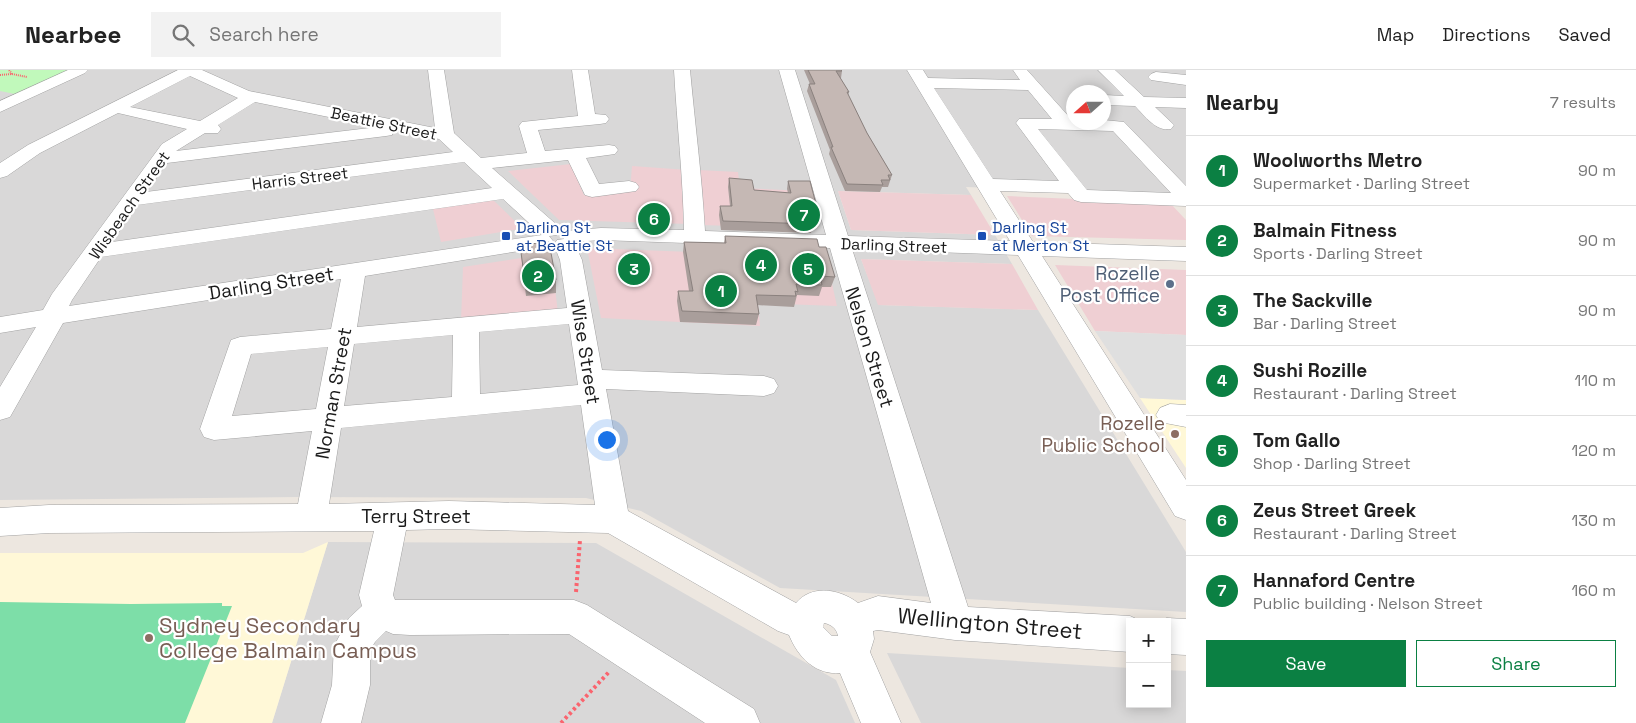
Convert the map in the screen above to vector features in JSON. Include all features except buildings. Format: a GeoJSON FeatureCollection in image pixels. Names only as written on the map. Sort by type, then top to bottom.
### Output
{"type":"FeatureCollection","features":[{"type":"Feature","properties":{"kind":"street","name":"Beattie Street"},"geometry":{"type":"LineString","coordinates":[[190,70],[238,93],[445,135],[557,238]]}},
{"type":"Feature","properties":{"kind":"street"},"geometry":{"type":"LineString","coordinates":[[0,172],[34,149],[190,70]]}},
{"type":"Feature","properties":{"kind":"street"},"geometry":{"type":"LineString","coordinates":[[436,70],[445,135]]}},
{"type":"Feature","properties":{"kind":"street"},"geometry":{"type":"LineString","coordinates":[[538,158],[528,126],[593,119],[580,70]]}},
{"type":"Feature","properties":{"kind":"street"},"geometry":{"type":"LineString","coordinates":[[682,70],[686,136],[692,167],[695,238]]}},
{"type":"Feature","properties":{"kind":"street","name":"Nelson Street"},"geometry":{"type":"LineString","coordinates":[[787,70],[955,624]]}},
{"type":"Feature","properties":{"kind":"street"},"geometry":{"type":"LineString","coordinates":[[1019,70],[1066,124]]}},
{"type":"Feature","properties":{"kind":"street"},"geometry":{"type":"LineString","coordinates":[[1106,70],[1165,124]]}},
{"type":"Feature","properties":{"kind":"street"},"geometry":{"type":"LineString","coordinates":[[1178,70],[1186,76]]}},
{"type":"Feature","properties":{"kind":"street"},"geometry":{"type":"LineString","coordinates":[[0,108],[83,72]]}},
{"type":"Feature","properties":{"kind":"street"},"geometry":{"type":"LineString","coordinates":[[919,76],[1033,86]]}},
{"type":"Feature","properties":{"kind":"street"},"geometry":{"type":"LineString","coordinates":[[919,76],[1186,507]]}},
{"type":"Feature","properties":{"kind":"street"},"geometry":{"type":"LineString","coordinates":[[1156,77],[1186,80]]}},
{"type":"Feature","properties":{"kind":"street","name":"Wisbeach Street"},"geometry":{"type":"LineString","coordinates":[[0,410],[48,329],[60,299],[168,148],[252,96]]}},
{"type":"Feature","properties":{"kind":"street"},"geometry":{"type":"LineString","coordinates":[[1111,100],[1186,102]]}},
{"type":"Feature","properties":{"kind":"street"},"geometry":{"type":"LineString","coordinates":[[125,111],[279,143]]}},
{"type":"Feature","properties":{"kind":"street"},"geometry":{"type":"LineString","coordinates":[[1066,125],[1025,123],[1081,196],[1186,199]]}},
{"type":"Feature","properties":{"kind":"street"},"geometry":{"type":"LineString","coordinates":[[1111,126],[1118,126],[1186,199]]}},
{"type":"Feature","properties":{"kind":"street"},"geometry":{"type":"LineString","coordinates":[[161,158],[413,128]]}},
{"type":"Feature","properties":{"kind":"street","name":"Harris Street"},"geometry":{"type":"LineString","coordinates":[[132,200],[473,160],[538,158],[609,150]]}},
{"type":"Feature","properties":{"kind":"street"},"geometry":{"type":"LineString","coordinates":[[575,154],[592,191],[629,187]]}},
{"type":"Feature","properties":{"kind":"street"},"geometry":{"type":"LineString","coordinates":[[985,185],[1074,188]]}},
{"type":"Feature","properties":{"kind":"street"},"geometry":{"type":"LineString","coordinates":[[96,251],[508,192]]}},
{"type":"Feature","properties":{"kind":"street","name":"Darling Street"},"geometry":{"type":"LineString","coordinates":[[0,325],[557,238],[601,234],[1186,254]]}},
{"type":"Feature","properties":{"kind":"street","name":"Wise Street"},"geometry":{"type":"LineString","coordinates":[[557,238],[571,260],[614,519]]}},
{"type":"Feature","properties":{"kind":"street","name":"Norman Street"},"geometry":{"type":"LineString","coordinates":[[311,516],[344,336],[354,270]]}},
{"type":"Feature","properties":{"kind":"street"},"geometry":{"type":"LineString","coordinates":[[580,315],[240,346],[214,429],[466,405],[592,386],[764,386]]}},
{"type":"Feature","properties":{"kind":"street"},"geometry":{"type":"LineString","coordinates":[[466,326],[466,405]]}},
{"type":"Feature","properties":{"kind":"street","name":"Terry Street"},"geometry":{"type":"LineString","coordinates":[[0,522],[48,519],[449,515],[614,519],[791,619],[804,622]]}},
{"type":"Feature","properties":{"kind":"street"},"geometry":{"type":"LineString","coordinates":[[393,517],[376,595],[382,612],[393,617],[410,618],[574,617],[740,723]]}},
{"type":"Feature","properties":{"kind":"street"},"geometry":{"type":"LineString","coordinates":[[341,723],[351,685],[352,646],[362,630],[382,612]]}},
{"type":"Feature","properties":{"kind":"street","name":"Wellington Street"},"geometry":{"type":"LineString","coordinates":[[804,622],[805,631],[815,647],[832,655],[841,655],[850,637],[878,613],[955,624],[1126,634]]}},
{"type":"Feature","properties":{"kind":"street"},"geometry":{"type":"LineString","coordinates":[[1171,636],[1186,637]]}},
{"type":"Feature","properties":{"kind":"street"},"geometry":{"type":"LineString","coordinates":[[850,637],[858,667],[881,723]]}},
{"type":"Feature","properties":{"kind":"path"},"geometry":{"type":"LineString","coordinates":[[0,75],[12,74],[9,70]]}},
{"type":"Feature","properties":{"kind":"path"},"geometry":{"type":"LineString","coordinates":[[574,617],[580,540]]}},
{"type":"Feature","properties":{"kind":"path"},"geometry":{"type":"LineString","coordinates":[[562,723],[629,652]]}},
{"type":"Feature","properties":{"kind":"shaded area"},"geometry":{"type":"Polygon","coordinates":[[[0,70],[1186,70],[1186,195],[966,187],[971,195],[838,191],[851,230],[995,235],[1012,264],[861,259],[879,305],[1038,310],[1186,552],[1186,612],[780,588],[641,511],[586,498],[298,497],[0,500],[0,70]]]}},
{"type":"Feature","properties":{"kind":"shaded area"},"geometry":{"type":"Polygon","coordinates":[[[571,164],[584,195],[630,191],[632,166],[688,170],[689,224],[559,220],[508,171],[571,164]]]}},
{"type":"Feature","properties":{"kind":"shaded area"},"geometry":{"type":"Polygon","coordinates":[[[698,170],[738,172],[740,188],[806,191],[818,228],[699,225],[698,170]]]}},
{"type":"Feature","properties":{"kind":"shaded area"},"geometry":{"type":"Polygon","coordinates":[[[838,191],[971,195],[995,235],[851,230],[838,191]]]}},
{"type":"Feature","properties":{"kind":"shaded area"},"geometry":{"type":"Polygon","coordinates":[[[1007,196],[1170,203],[1186,220],[1186,240],[1032,236],[1007,196]]]}},
{"type":"Feature","properties":{"kind":"shaded area"},"geometry":{"type":"Polygon","coordinates":[[[490,197],[520,226],[519,229],[441,242],[432,205],[490,197]]]}},
{"type":"Feature","properties":{"kind":"shaded area"},"geometry":{"type":"Polygon","coordinates":[[[587,248],[826,257],[837,306],[758,303],[760,326],[601,318],[587,248]]]}},
{"type":"Feature","properties":{"kind":"shaded area"},"geometry":{"type":"Polygon","coordinates":[[[547,254],[551,255],[558,313],[461,321],[463,267],[547,254]]]}},
{"type":"Feature","properties":{"kind":"shaded area"},"geometry":{"type":"Polygon","coordinates":[[[861,259],[1012,264],[1038,310],[878,305],[861,259]]]}},
{"type":"Feature","properties":{"kind":"shaded area"},"geometry":{"type":"Polygon","coordinates":[[[1055,265],[1186,270],[1186,335],[1095,331],[1055,265]]]}},
{"type":"Feature","properties":{"kind":"shaded area"},"geometry":{"type":"Polygon","coordinates":[[[1095,331],[1186,335],[1186,400],[1140,398],[1095,331]]]}},
{"type":"Feature","properties":{"kind":"shaded area","name":"Rozelle Public School"},"geometry":{"type":"Polygon","coordinates":[[[1140,398],[1186,400],[1186,468],[1140,398]]]}},
{"type":"Feature","properties":{"kind":"shaded area"},"geometry":{"type":"Polygon","coordinates":[[[328,542],[596,543],[836,680],[855,723],[272,723],[328,542]]]}},
{"type":"Feature","properties":{"kind":"shaded area","name":"Sydney Secondary College Balmain Campus"},"geometry":{"type":"Polygon","coordinates":[[[328,542],[272,723],[0,723],[0,553],[303,553],[328,542]]]}},
{"type":"Feature","properties":{"kind":"shaded area"},"geometry":{"type":"Polygon","coordinates":[[[887,653],[1126,668],[1126,708],[1171,708],[1171,670],[1186,671],[1186,723],[921,723],[887,653]]]}},
{"type":"Feature","properties":{"kind":"green space"},"geometry":{"type":"Polygon","coordinates":[[[0,70],[74,70],[20,95],[0,91],[0,70]]]}},
{"type":"Feature","properties":{"kind":"green space"},"geometry":{"type":"Polygon","coordinates":[[[0,602],[222,603],[222,606],[232,606],[185,723],[0,723],[0,602]]]}},
{"type":"Feature","properties":{"kind":"place","name":"Hannaford Centre"},"geometry":{"type":"Point","coordinates":[804,215]}},
{"type":"Feature","properties":{"kind":"place","name":"Zeus Street Greek"},"geometry":{"type":"Point","coordinates":[654,219]}},
{"type":"Feature","properties":{"kind":"place","name":"Darling St at Beattie St"},"geometry":{"type":"Point","coordinates":[506,236]}},
{"type":"Feature","properties":{"kind":"place","name":"Darling St at Merton St"},"geometry":{"type":"Point","coordinates":[982,236]}},
{"type":"Feature","properties":{"kind":"place","name":"Sushi Rozille"},"geometry":{"type":"Point","coordinates":[761,265]}},
{"type":"Feature","properties":{"kind":"place","name":"The Sackville"},"geometry":{"type":"Point","coordinates":[634,269]}},
{"type":"Feature","properties":{"kind":"place","name":"Tom Gallo"},"geometry":{"type":"Point","coordinates":[808,269]}},
{"type":"Feature","properties":{"kind":"place","name":"Balmain Fitness"},"geometry":{"type":"Point","coordinates":[538,276]}},
{"type":"Feature","properties":{"kind":"place","name":"Rozelle Post Office"},"geometry":{"type":"Point","coordinates":[1170,284]}},
{"type":"Feature","properties":{"kind":"place","name":"Woolworths Metro"},"geometry":{"type":"Point","coordinates":[721,291]}},
{"type":"Feature","properties":{"kind":"place","name":"Rozelle Public School"},"geometry":{"type":"Point","coordinates":[1175,434]}},
{"type":"Feature","properties":{"kind":"place","name":"Sydney Secondary College Balmain Campus"},"geometry":{"type":"Point","coordinates":[149,638]}}]}
